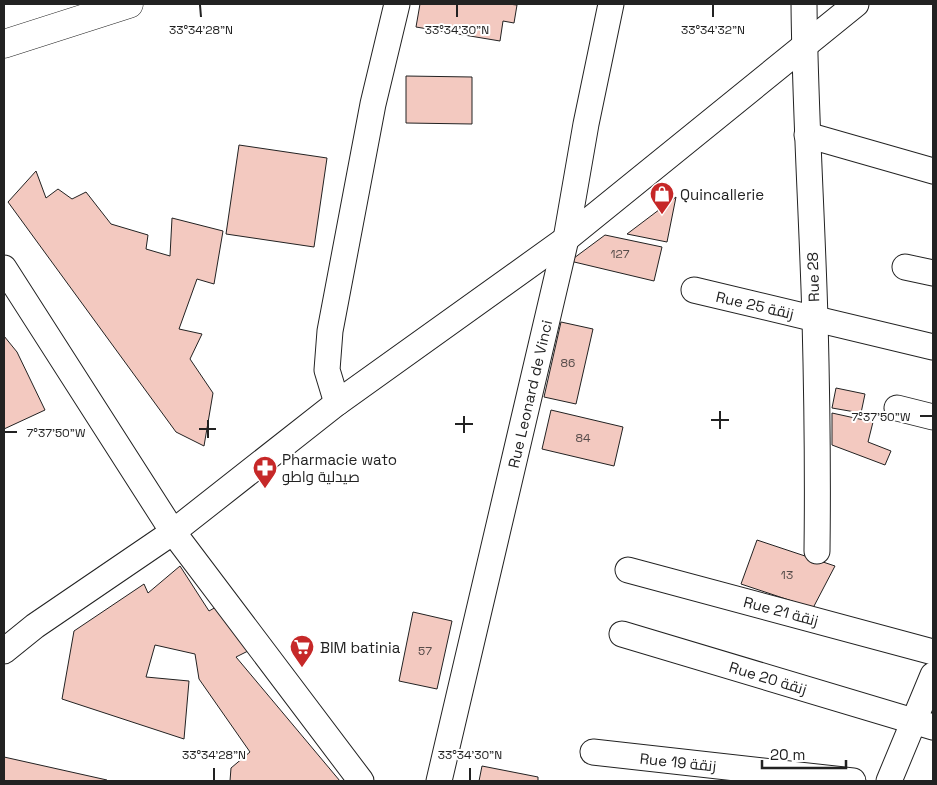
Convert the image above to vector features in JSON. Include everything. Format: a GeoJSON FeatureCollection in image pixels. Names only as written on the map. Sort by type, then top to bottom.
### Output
{"type":"FeatureCollection","features":[{"type":"Feature","properties":{"kind":"main road"},"geometry":{"type":"LineString","coordinates":[[4,44],[129,4]]}},
{"type":"Feature","properties":{"kind":"street"},"geometry":{"type":"LineString","coordinates":[[337,403],[327,370],[330,331],[374,104],[397,4]]}},
{"type":"Feature","properties":{"kind":"street","name":"Rue Leonard de Vinci"},"geometry":{"type":"LineString","coordinates":[[439,781],[566,239],[586,124],[610,4]]}},
{"type":"Feature","properties":{"kind":"street","name":"Rue 28"},"geometry":{"type":"LineString","coordinates":[[804,4],[807,135],[815,319],[818,467],[817,551]]}},
{"type":"Feature","properties":{"kind":"street"},"geometry":{"type":"LineString","coordinates":[[4,651],[35,626],[173,532],[337,403],[566,239],[856,4]]}},
{"type":"Feature","properties":{"kind":"street"},"geometry":{"type":"LineString","coordinates":[[807,135],[933,171]]}},
{"type":"Feature","properties":{"kind":"street"},"geometry":{"type":"LineString","coordinates":[[905,267],[933,273]]}},
{"type":"Feature","properties":{"kind":"street"},"geometry":{"type":"LineString","coordinates":[[6,276],[173,532],[361,781]]}},
{"type":"Feature","properties":{"kind":"street","name":"Rue 25 زنقة"},"geometry":{"type":"LineString","coordinates":[[694,290],[933,347]]}},
{"type":"Feature","properties":{"kind":"street"},"geometry":{"type":"LineString","coordinates":[[897,408],[933,417]]}},
{"type":"Feature","properties":{"kind":"street","name":"Rue 21 زنقة"},"geometry":{"type":"LineString","coordinates":[[628,570],[933,652]]}},
{"type":"Feature","properties":{"kind":"street","name":"Rue 20 زنقة"},"geometry":{"type":"LineString","coordinates":[[622,634],[924,724]]}},
{"type":"Feature","properties":{"kind":"street"},"geometry":{"type":"LineString","coordinates":[[890,781],[924,724],[933,675]]}},
{"type":"Feature","properties":{"kind":"street","name":"Rue 19 زنقة"},"geometry":{"type":"LineString","coordinates":[[593,752],[853,781]]}},
{"type":"Feature","properties":{"kind":"building"},"geometry":{"type":"Polygon","coordinates":[[[420,4],[517,5],[514,23],[503,21],[500,41],[416,27],[420,4]]]}},
{"type":"Feature","properties":{"kind":"building"},"geometry":{"type":"Polygon","coordinates":[[[406,76],[472,77],[472,124],[406,123],[406,76]]]}},
{"type":"Feature","properties":{"kind":"building"},"geometry":{"type":"Polygon","coordinates":[[[239,145],[327,158],[314,247],[226,234],[239,145]]]}},
{"type":"Feature","properties":{"kind":"building"},"geometry":{"type":"Polygon","coordinates":[[[36,171],[46,198],[58,189],[72,199],[86,192],[111,224],[148,235],[146,249],[170,256],[172,218],[223,231],[214,284],[197,279],[179,329],[202,334],[190,359],[213,393],[204,446],[176,432],[8,202],[36,171]]]}},
{"type":"Feature","properties":{"kind":"building","name":"Quincallerie"},"geometry":{"type":"Polygon","coordinates":[[[676,197],[667,242],[627,234],[676,197]]]}},
{"type":"Feature","properties":{"kind":"building"},"geometry":{"type":"Polygon","coordinates":[[[605,235],[662,247],[654,281],[570,261],[605,235]]]}},
{"type":"Feature","properties":{"kind":"building"},"geometry":{"type":"Polygon","coordinates":[[[561,322],[593,329],[576,404],[544,397],[561,322]]]}},
{"type":"Feature","properties":{"kind":"building"},"geometry":{"type":"Polygon","coordinates":[[[4,336],[17,352],[45,410],[4,429],[4,336]]]}},
{"type":"Feature","properties":{"kind":"building"},"geometry":{"type":"Polygon","coordinates":[[[836,388],[865,394],[861,413],[832,408],[836,388]]]}},
{"type":"Feature","properties":{"kind":"building"},"geometry":{"type":"Polygon","coordinates":[[[551,410],[623,427],[614,466],[542,449],[551,410]]]}},
{"type":"Feature","properties":{"kind":"building"},"geometry":{"type":"Polygon","coordinates":[[[832,413],[873,422],[868,442],[891,451],[885,465],[832,445],[832,413]]]}},
{"type":"Feature","properties":{"kind":"building"},"geometry":{"type":"Polygon","coordinates":[[[757,540],[835,566],[813,608],[741,584],[757,540]]]}},
{"type":"Feature","properties":{"kind":"building"},"geometry":{"type":"Polygon","coordinates":[[[180,566],[209,611],[223,603],[250,650],[236,657],[340,781],[230,781],[231,768],[250,752],[199,679],[195,654],[155,645],[146,677],[189,681],[184,739],[62,699],[74,631],[144,584],[148,593],[180,566]]]}},
{"type":"Feature","properties":{"kind":"building"},"geometry":{"type":"Polygon","coordinates":[[[413,612],[452,621],[437,689],[399,681],[413,612]]]}},
{"type":"Feature","properties":{"kind":"building"},"geometry":{"type":"Polygon","coordinates":[[[4,757],[107,780],[107,781],[4,781],[4,757]]]}},
{"type":"Feature","properties":{"kind":"building"},"geometry":{"type":"Polygon","coordinates":[[[482,766],[538,777],[538,781],[479,781],[482,766]]]}},
{"type":"Feature","properties":{"kind":"place","name":"Quincallerie"},"geometry":{"type":"Point","coordinates":[662,215]}},
{"type":"Feature","properties":{"kind":"place","name":"Pharmacie wato صيدلية واطو"},"geometry":{"type":"Point","coordinates":[265,489]}},
{"type":"Feature","properties":{"kind":"place","name":"BIM batinia"},"geometry":{"type":"Point","coordinates":[302,668]}}]}
